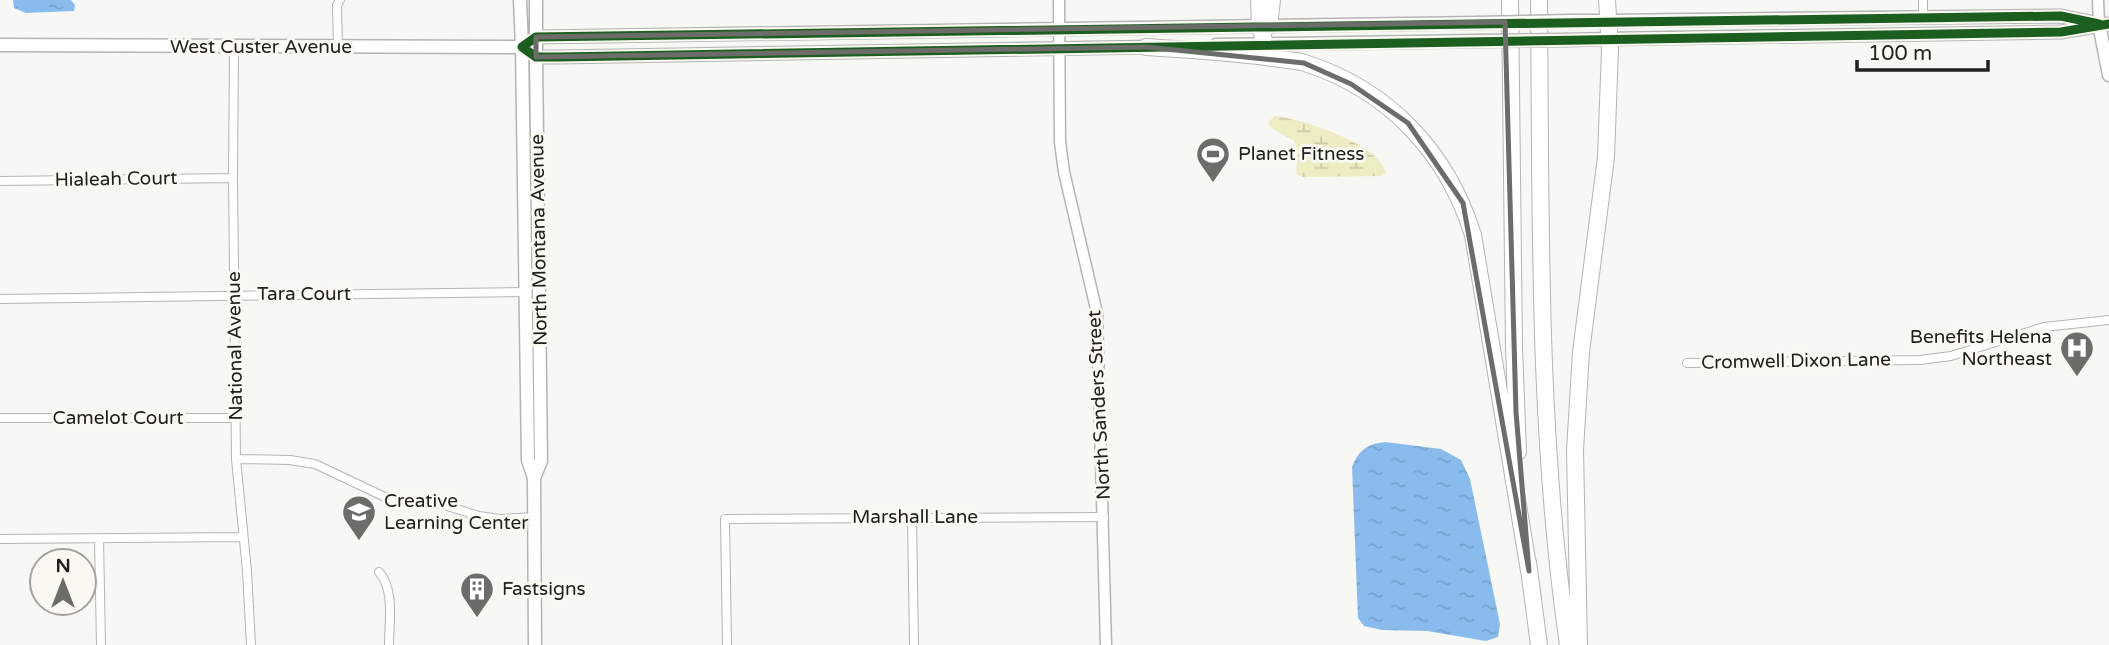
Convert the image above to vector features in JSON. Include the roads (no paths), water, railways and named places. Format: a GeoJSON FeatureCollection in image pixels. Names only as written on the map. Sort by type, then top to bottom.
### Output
{"type":"FeatureCollection","features":[{"type":"Feature","properties":{"kind":"highway"},"geometry":{"type":"LineString","coordinates":[[1259,0],[1265,44]]}},
{"type":"Feature","properties":{"kind":"highway"},"geometry":{"type":"LineString","coordinates":[[1264,27],[1272,0]]}},
{"type":"Feature","properties":{"kind":"highway"},"geometry":{"type":"LineString","coordinates":[[1503,0],[1511,93]]}},
{"type":"Feature","properties":{"kind":"highway"},"geometry":{"type":"LineString","coordinates":[[1510,0],[1516,412],[1529,571]]}},
{"type":"Feature","properties":{"kind":"highway"},"geometry":{"type":"LineString","coordinates":[[1539,0],[1544,400],[1553,529],[1568,645]]}},
{"type":"Feature","properties":{"kind":"highway"},"geometry":{"type":"LineString","coordinates":[[1578,645],[1574,502],[1577,411],[1581,352],[1605,167],[1609,39],[1607,0]]}},
{"type":"Feature","properties":{"kind":"highway"},"geometry":{"type":"LineString","coordinates":[[1146,47],[1251,55],[1304,63],[1351,83],[1376,98],[1408,123],[1433,152],[1463,203],[1473,235],[1539,645]]}},
{"type":"Feature","properties":{"kind":"main road","name":"North Montana Avenue"},"geometry":{"type":"LineString","coordinates":[[520,0],[528,460],[534,478],[535,645]]}},
{"type":"Feature","properties":{"kind":"main road","name":"North Montana Avenue"},"geometry":{"type":"LineString","coordinates":[[534,478],[541,461],[536,0]]}},
{"type":"Feature","properties":{"kind":"main road"},"geometry":{"type":"LineString","coordinates":[[2061,16],[2104,24],[2061,32],[536,57],[522,47],[536,37],[1608,20],[2061,16]]}},
{"type":"Feature","properties":{"kind":"main road"},"geometry":{"type":"LineString","coordinates":[[2104,24],[2109,75]]}},
{"type":"Feature","properties":{"kind":"main road","name":"West Custer Avenue"},"geometry":{"type":"LineString","coordinates":[[0,45],[522,47]]}},
{"type":"Feature","properties":{"kind":"street"},"geometry":{"type":"LineString","coordinates":[[338,47],[337,5],[340,0]]}},
{"type":"Feature","properties":{"kind":"street","name":"North Sanders Street"},"geometry":{"type":"LineString","coordinates":[[1059,0],[1060,142],[1063,172],[1097,313],[1107,645]]}},
{"type":"Feature","properties":{"kind":"street"},"geometry":{"type":"LineString","coordinates":[[1923,0],[1923,18]]}},
{"type":"Feature","properties":{"kind":"street"},"geometry":{"type":"LineString","coordinates":[[2098,0],[2104,24]]}},
{"type":"Feature","properties":{"kind":"street","name":"National Avenue"},"geometry":{"type":"LineString","coordinates":[[234,46],[236,459],[251,645]]}},
{"type":"Feature","properties":{"kind":"street","name":"Hialeah Court"},"geometry":{"type":"LineString","coordinates":[[0,181],[233,178]]}},
{"type":"Feature","properties":{"kind":"street","name":"Tara Court"},"geometry":{"type":"LineString","coordinates":[[0,299],[524,292]]}},
{"type":"Feature","properties":{"kind":"street","name":"Cromwell Dixon Lane"},"geometry":{"type":"LineString","coordinates":[[1687,363],[1920,360],[1951,356],[2043,327],[2109,320]]}},
{"type":"Feature","properties":{"kind":"street","name":"Camelot Court"},"geometry":{"type":"LineString","coordinates":[[0,418],[236,418]]}},
{"type":"Feature","properties":{"kind":"street"},"geometry":{"type":"LineString","coordinates":[[236,459],[290,460],[315,464],[389,499],[441,504],[479,516],[500,519],[534,517]]}},
{"type":"Feature","properties":{"kind":"street"},"geometry":{"type":"LineString","coordinates":[[912,517],[914,645]]}},
{"type":"Feature","properties":{"kind":"street","name":"Marshall Lane"},"geometry":{"type":"LineString","coordinates":[[727,645],[725,519],[1104,517]]}},
{"type":"Feature","properties":{"kind":"street"},"geometry":{"type":"LineString","coordinates":[[0,539],[243,537]]}},
{"type":"Feature","properties":{"kind":"street"},"geometry":{"type":"LineString","coordinates":[[99,538],[101,645]]}},
{"type":"Feature","properties":{"kind":"street"},"geometry":{"type":"LineString","coordinates":[[379,572],[386,580],[388,590],[389,645]]}},
{"type":"Feature","properties":{"kind":"water"},"geometry":{"type":"Polygon","coordinates":[[[13,0],[71,0],[75,5],[74,11],[26,13],[14,8],[13,0]]]}},
{"type":"Feature","properties":{"kind":"water"},"geometry":{"type":"Polygon","coordinates":[[[1385,442],[1441,449],[1461,460],[1470,479],[1500,624],[1498,637],[1486,641],[1427,631],[1382,630],[1364,626],[1358,618],[1352,467],[1364,449],[1385,442]]]}},
{"type":"Feature","properties":{"kind":"place","name":"Planet Fitness"},"geometry":{"type":"Point","coordinates":[1213,184]}},
{"type":"Feature","properties":{"kind":"place","name":"Benefits Helena Northeast"},"geometry":{"type":"Point","coordinates":[2077,378]}},
{"type":"Feature","properties":{"kind":"place","name":"Creative Learning Center"},"geometry":{"type":"Point","coordinates":[359,542]}},
{"type":"Feature","properties":{"kind":"place","name":"Fastsigns"},"geometry":{"type":"Point","coordinates":[477,619]}}]}
